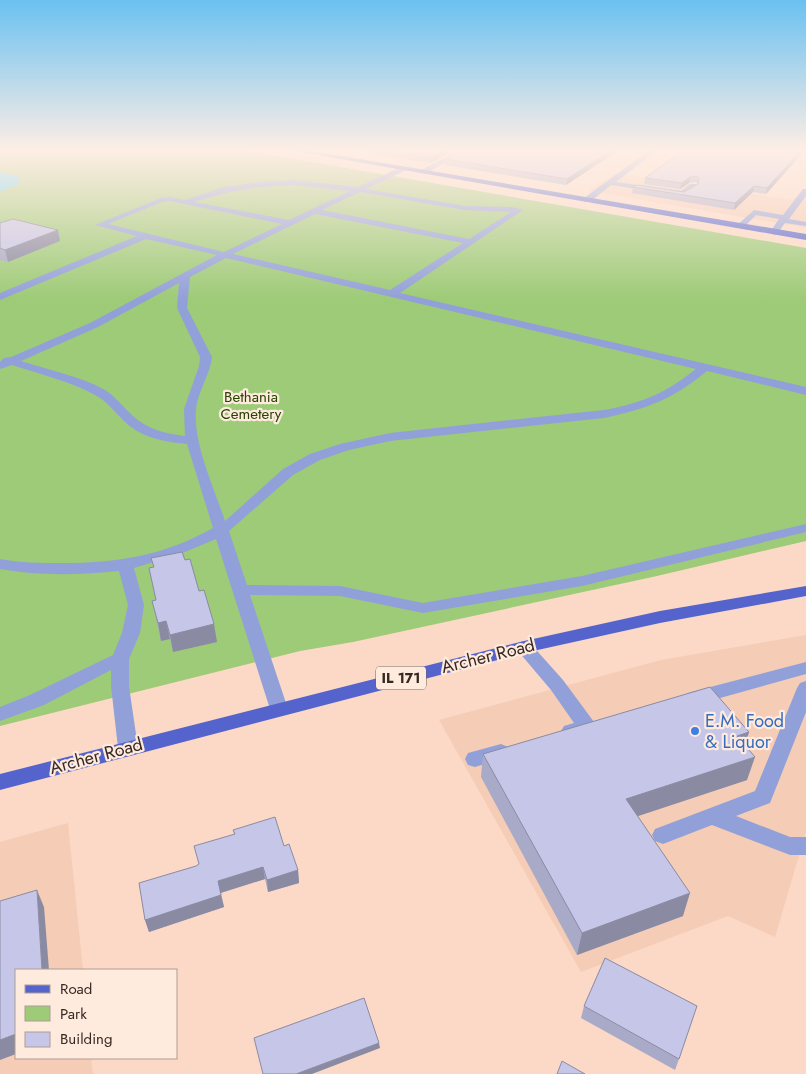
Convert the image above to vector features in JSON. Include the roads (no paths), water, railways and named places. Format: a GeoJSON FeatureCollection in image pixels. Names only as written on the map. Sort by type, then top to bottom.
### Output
{"type":"FeatureCollection","features":[{"type":"Feature","properties":{"kind":"main road"},"geometry":{"type":"LineString","coordinates":[[582,199],[806,237]]}},
{"type":"Feature","properties":{"kind":"main road","name":"Archer Road"},"geometry":{"type":"LineString","coordinates":[[0,782],[279,708],[524,647],[660,617],[806,591]]}},
{"type":"Feature","properties":{"kind":"street"},"geometry":{"type":"LineString","coordinates":[[165,199],[99,225],[806,391]]}},
{"type":"Feature","properties":{"kind":"street"},"geometry":{"type":"LineString","coordinates":[[176,199],[290,223]]}},
{"type":"Feature","properties":{"kind":"street"},"geometry":{"type":"LineString","coordinates":[[187,201],[192,199]]}},
{"type":"Feature","properties":{"kind":"street"},"geometry":{"type":"LineString","coordinates":[[4,362],[94,325],[224,255],[338,199]]}},
{"type":"Feature","properties":{"kind":"street"},"geometry":{"type":"LineString","coordinates":[[391,294],[519,210],[466,208],[419,199]]}},
{"type":"Feature","properties":{"kind":"street"},"geometry":{"type":"LineString","coordinates":[[774,232],[802,200]]}},
{"type":"Feature","properties":{"kind":"street"},"geometry":{"type":"LineString","coordinates":[[466,208],[487,217],[493,227]]}},
{"type":"Feature","properties":{"kind":"street"},"geometry":{"type":"LineString","coordinates":[[314,211],[470,242]]}},
{"type":"Feature","properties":{"kind":"street"},"geometry":{"type":"LineString","coordinates":[[740,226],[754,212],[806,224]]}},
{"type":"Feature","properties":{"kind":"street"},"geometry":{"type":"LineString","coordinates":[[0,297],[145,236]]}},
{"type":"Feature","properties":{"kind":"street"},"geometry":{"type":"LineString","coordinates":[[185,276],[182,308],[206,357],[205,366],[190,409],[192,441],[279,708]]}},
{"type":"Feature","properties":{"kind":"street"},"geometry":{"type":"LineString","coordinates":[[4,362],[91,388],[112,400],[128,418],[149,433],[171,439],[192,441]]}},
{"type":"Feature","properties":{"kind":"street"},"geometry":{"type":"LineString","coordinates":[[0,564],[40,568],[126,565],[163,554],[221,530],[277,481],[298,466],[326,452],[358,442],[390,437],[594,415],[634,408],[660,399],[705,367]]}},
{"type":"Feature","properties":{"kind":"street"},"geometry":{"type":"LineString","coordinates":[[241,590],[340,591],[422,608],[582,580],[806,528]]}},
{"type":"Feature","properties":{"kind":"street"},"geometry":{"type":"LineString","coordinates":[[126,565],[136,606],[131,633],[120,660],[120,686],[128,748]]}},
{"type":"Feature","properties":{"kind":"street"},"geometry":{"type":"LineString","coordinates":[[524,647],[557,685],[587,727]]}},
{"type":"Feature","properties":{"kind":"street"},"geometry":{"type":"LineString","coordinates":[[0,714],[36,700],[87,674],[120,660]]}},
{"type":"Feature","properties":{"kind":"street"},"geometry":{"type":"LineString","coordinates":[[682,701],[806,668]]}},
{"type":"Feature","properties":{"kind":"street"},"geometry":{"type":"LineString","coordinates":[[663,835],[763,797],[806,688]]}},
{"type":"Feature","properties":{"kind":"street"},"geometry":{"type":"LineString","coordinates":[[550,738],[606,722]]}},
{"type":"Feature","properties":{"kind":"street"},"geometry":{"type":"LineString","coordinates":[[475,759],[522,746]]}},
{"type":"Feature","properties":{"kind":"street"},"geometry":{"type":"LineString","coordinates":[[712,816],[790,846],[806,846]]}},
{"type":"Feature","properties":{"kind":"place","name":"E.M. Food & Liquor"},"geometry":{"type":"Point","coordinates":[695,731]}},
{"type":"Feature","properties":{"kind":"park label","name":"Bethania Cemetery"},"geometry":{"type":"Point","coordinates":[251,406]}}]}
